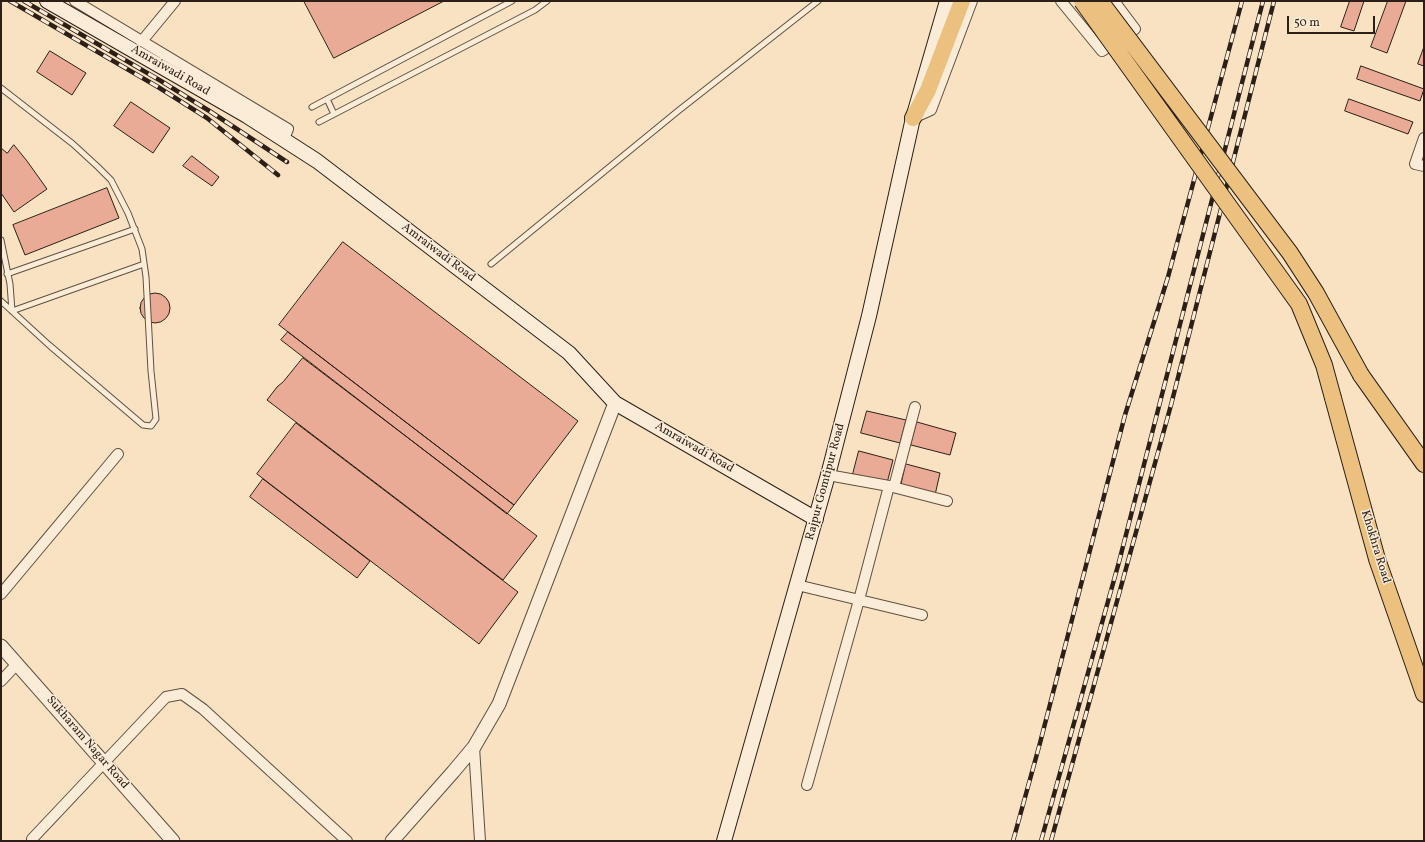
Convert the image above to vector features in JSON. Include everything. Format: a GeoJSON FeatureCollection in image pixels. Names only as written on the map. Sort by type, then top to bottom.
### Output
{"type":"FeatureCollection","features":[{"type":"Feature","properties":{"kind":"main road","name":"Amraiwadi Road"},"geometry":{"type":"LineString","coordinates":[[47,1],[247,116],[317,161],[568,353],[615,403],[816,519]]}},
{"type":"Feature","properties":{"kind":"main road","name":"Rajpur Gomtipur Road"},"geometry":{"type":"LineString","coordinates":[[724,841],[828,475],[869,316],[913,118],[947,1]]}},
{"type":"Feature","properties":{"kind":"main road"},"geometry":{"type":"LineString","coordinates":[[913,118],[928,90],[962,1]]}},
{"type":"Feature","properties":{"kind":"main road","name":"Khokhra Road"},"geometry":{"type":"LineString","coordinates":[[1082,1],[1300,304],[1324,365],[1377,559],[1424,694]]}},
{"type":"Feature","properties":{"kind":"main road"},"geometry":{"type":"LineString","coordinates":[[1100,1],[1290,252],[1316,293],[1361,375],[1424,464]]}},
{"type":"Feature","properties":{"kind":"street"},"geometry":{"type":"LineString","coordinates":[[75,1],[288,130],[284,139]]}},
{"type":"Feature","properties":{"kind":"street"},"geometry":{"type":"LineString","coordinates":[[142,42],[175,1]]}},
{"type":"Feature","properties":{"kind":"street"},"geometry":{"type":"LineString","coordinates":[[913,118],[931,110],[972,1]]}},
{"type":"Feature","properties":{"kind":"street"},"geometry":{"type":"LineString","coordinates":[[1061,1],[1102,51],[1135,29],[1114,1]]}},
{"type":"Feature","properties":{"kind":"street"},"geometry":{"type":"LineString","coordinates":[[1424,138],[1415,164],[1424,166]]}},
{"type":"Feature","properties":{"kind":"street"},"geometry":{"type":"LineString","coordinates":[[392,841],[474,747],[499,704],[615,403]]}},
{"type":"Feature","properties":{"kind":"street"},"geometry":{"type":"LineString","coordinates":[[807,784],[915,407]]}},
{"type":"Feature","properties":{"kind":"street"},"geometry":{"type":"LineString","coordinates":[[1,594],[118,454]]}},
{"type":"Feature","properties":{"kind":"street"},"geometry":{"type":"LineString","coordinates":[[828,475],[891,487],[947,501]]}},
{"type":"Feature","properties":{"kind":"street"},"geometry":{"type":"LineString","coordinates":[[797,585],[922,615]]}},
{"type":"Feature","properties":{"kind":"street","name":"Sukharam Nagar Road"},"geometry":{"type":"LineString","coordinates":[[1,646],[173,841]]}},
{"type":"Feature","properties":{"kind":"street"},"geometry":{"type":"LineString","coordinates":[[1,681],[17,664]]}},
{"type":"Feature","properties":{"kind":"street"},"geometry":{"type":"LineString","coordinates":[[32,838],[166,697],[182,694],[203,710],[347,841]]}},
{"type":"Feature","properties":{"kind":"street"},"geometry":{"type":"LineString","coordinates":[[474,747],[480,841]]}},
{"type":"Feature","properties":{"kind":"lane"},"geometry":{"type":"LineString","coordinates":[[312,107],[512,1]]}},
{"type":"Feature","properties":{"kind":"lane"},"geometry":{"type":"LineString","coordinates":[[319,122],[535,10],[546,1]]}},
{"type":"Feature","properties":{"kind":"lane"},"geometry":{"type":"LineString","coordinates":[[491,264],[678,111],[818,1]]}},
{"type":"Feature","properties":{"kind":"lane"},"geometry":{"type":"LineString","coordinates":[[1,88],[73,144],[111,180],[128,213],[142,249],[144,264],[156,419],[151,426],[143,425],[1,301]]}},
{"type":"Feature","properties":{"kind":"lane"},"geometry":{"type":"LineString","coordinates":[[328,99],[334,114]]}},
{"type":"Feature","properties":{"kind":"lane"},"geometry":{"type":"LineString","coordinates":[[7,274],[135,229]]}},
{"type":"Feature","properties":{"kind":"lane"},"geometry":{"type":"LineString","coordinates":[[1,240],[10,284],[12,311]]}},
{"type":"Feature","properties":{"kind":"lane"},"geometry":{"type":"LineString","coordinates":[[12,311],[144,264]]}},
{"type":"Feature","properties":{"kind":"building"},"geometry":{"type":"Polygon","coordinates":[[[304,1],[444,1],[334,58],[304,1]]]}},
{"type":"Feature","properties":{"kind":"building"},"geometry":{"type":"Polygon","coordinates":[[[1350,1],[1364,1],[1354,31],[1341,27],[1350,1]]]}},
{"type":"Feature","properties":{"kind":"building"},"geometry":{"type":"Polygon","coordinates":[[[1388,1],[1406,1],[1387,53],[1371,47],[1388,1]]]}},
{"type":"Feature","properties":{"kind":"building"},"geometry":{"type":"Polygon","coordinates":[[[1424,47],[1424,66],[1418,64],[1424,47]]]}},
{"type":"Feature","properties":{"kind":"building"},"geometry":{"type":"Polygon","coordinates":[[[50,51],[86,73],[72,95],[37,72],[50,51]]]}},
{"type":"Feature","properties":{"kind":"building"},"geometry":{"type":"Polygon","coordinates":[[[1361,66],[1424,89],[1420,101],[1357,79],[1361,66]]]}},
{"type":"Feature","properties":{"kind":"building"},"geometry":{"type":"Polygon","coordinates":[[[1349,99],[1413,122],[1408,134],[1345,111],[1349,99]]]}},
{"type":"Feature","properties":{"kind":"building"},"geometry":{"type":"Polygon","coordinates":[[[131,102],[170,128],[153,153],[114,126],[131,102]]]}},
{"type":"Feature","properties":{"kind":"building"},"geometry":{"type":"Polygon","coordinates":[[[14,145],[47,189],[14,212],[1,193],[1,148],[7,153],[14,145]]]}},
{"type":"Feature","properties":{"kind":"building"},"geometry":{"type":"Polygon","coordinates":[[[192,156],[219,177],[212,186],[183,166],[192,156]]]}},
{"type":"Feature","properties":{"kind":"building"},"geometry":{"type":"Polygon","coordinates":[[[107,188],[119,218],[25,255],[13,225],[107,188]]]}},
{"type":"Feature","properties":{"kind":"building"},"geometry":{"type":"Polygon","coordinates":[[[343,242],[578,421],[514,505],[279,325],[343,242]]]}},
{"type":"Feature","properties":{"kind":"building"},"geometry":{"type":"Polygon","coordinates":[[[155,293],[166,297],[170,308],[166,319],[155,323],[144,319],[140,308],[144,297],[155,293]]]}},
{"type":"Feature","properties":{"kind":"building"},"geometry":{"type":"Polygon","coordinates":[[[288,332],[514,505],[507,514],[281,340],[288,332]]]}},
{"type":"Feature","properties":{"kind":"building"},"geometry":{"type":"Polygon","coordinates":[[[303,358],[537,536],[503,580],[267,400],[303,358]]]}},
{"type":"Feature","properties":{"kind":"building"},"geometry":{"type":"Polygon","coordinates":[[[867,411],[906,420],[900,443],[861,433],[867,411]]]}},
{"type":"Feature","properties":{"kind":"building"},"geometry":{"type":"Polygon","coordinates":[[[917,422],[956,433],[950,455],[911,445],[917,422]]]}},
{"type":"Feature","properties":{"kind":"building"},"geometry":{"type":"Polygon","coordinates":[[[296,423],[518,592],[479,644],[257,474],[296,423]]]}},
{"type":"Feature","properties":{"kind":"building"},"geometry":{"type":"Polygon","coordinates":[[[859,451],[893,460],[887,483],[853,474],[859,451]]]}},
{"type":"Feature","properties":{"kind":"building"},"geometry":{"type":"Polygon","coordinates":[[[906,464],[940,473],[935,495],[901,486],[906,464]]]}},
{"type":"Feature","properties":{"kind":"building"},"geometry":{"type":"Polygon","coordinates":[[[263,479],[370,561],[357,578],[250,497],[263,479]]]}},
{"type":"Feature","properties":{"kind":"railway"},"geometry":{"type":"LineString","coordinates":[[10,1],[158,87],[207,118],[278,175]]}},
{"type":"Feature","properties":{"kind":"railway"},"geometry":{"type":"LineString","coordinates":[[24,1],[161,81],[287,162]]}},
{"type":"Feature","properties":{"kind":"railway"},"geometry":{"type":"LineString","coordinates":[[1013,841],[1125,415],[1168,277],[1242,1]]}},
{"type":"Feature","properties":{"kind":"railway"},"geometry":{"type":"LineString","coordinates":[[1041,841],[1119,562],[1263,1]]}},
{"type":"Feature","properties":{"kind":"railway"},"geometry":{"type":"LineString","coordinates":[[1051,841],[1171,405],[1274,1]]}}]}
